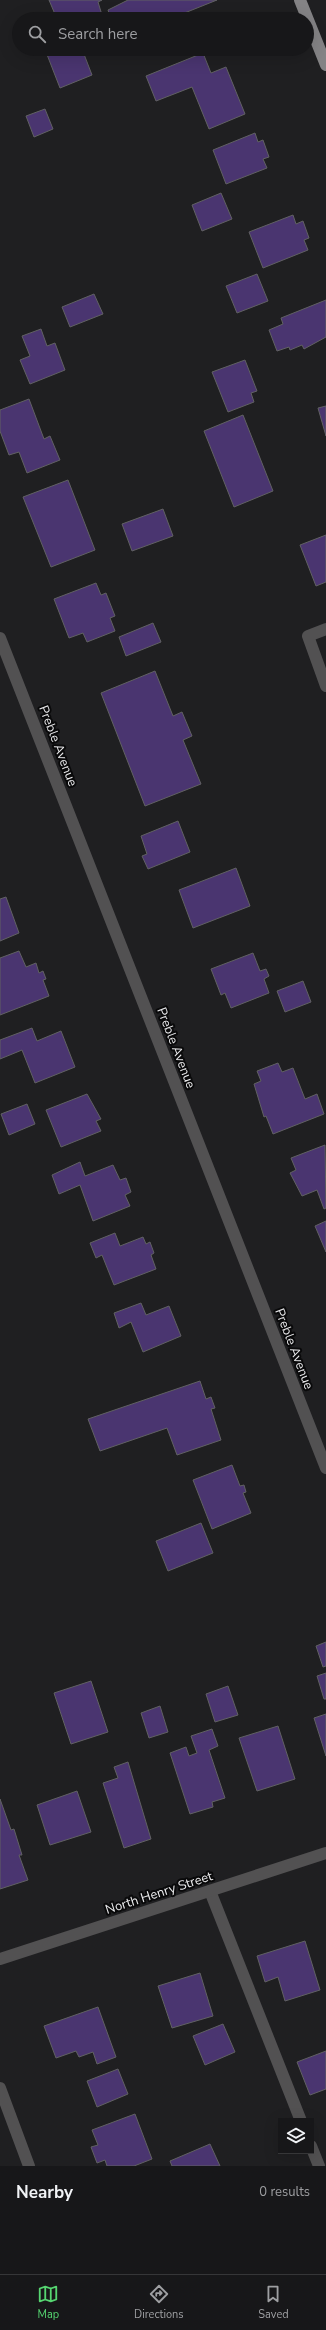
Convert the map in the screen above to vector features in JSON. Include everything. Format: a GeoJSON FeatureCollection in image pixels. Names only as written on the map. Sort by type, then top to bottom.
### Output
{"type":"FeatureCollection","features":[{"type":"Feature","properties":{"kind":"main road"},"geometry":{"type":"LineString","coordinates":[[300,0],[305,12]]}},
{"type":"Feature","properties":{"kind":"main road"},"geometry":{"type":"LineString","coordinates":[[314,35],[326,65]]}},
{"type":"Feature","properties":{"kind":"street"},"geometry":{"type":"LineString","coordinates":[[326,629],[308,636],[326,686]]}},
{"type":"Feature","properties":{"kind":"street","name":"Preble Avenue"},"geometry":{"type":"LineString","coordinates":[[0,638],[326,1468]]}},
{"type":"Feature","properties":{"kind":"street","name":"North Henry Street"},"geometry":{"type":"LineString","coordinates":[[0,1959],[326,1853]]}},
{"type":"Feature","properties":{"kind":"street"},"geometry":{"type":"LineString","coordinates":[[210,1891],[300,2118]]}},
{"type":"Feature","properties":{"kind":"street"},"geometry":{"type":"LineString","coordinates":[[0,2088],[29,2166]]}},
{"type":"Feature","properties":{"kind":"street"},"geometry":{"type":"LineString","coordinates":[[314,2154],[319,2166]]}},
{"type":"Feature","properties":{"kind":"building"},"geometry":{"type":"Polygon","coordinates":[[[49,0],[102,0],[98,2],[101,12],[54,12],[49,0]]]}},
{"type":"Feature","properties":{"kind":"building"},"geometry":{"type":"Polygon","coordinates":[[[128,0],[217,0],[187,12],[109,12],[108,10],[128,0]]]}},
{"type":"Feature","properties":{"kind":"building"},"geometry":{"type":"Polygon","coordinates":[[[48,56],[85,56],[92,75],[60,88],[48,56]]]}},
{"type":"Feature","properties":{"kind":"building"},"geometry":{"type":"Polygon","coordinates":[[[196,56],[204,56],[211,73],[226,67],[245,114],[209,129],[192,87],[156,101],[146,76],[196,56]]]}},
{"type":"Feature","properties":{"kind":"building"},"geometry":{"type":"Polygon","coordinates":[[[45,109],[53,129],[34,137],[26,116],[45,109]]]}},
{"type":"Feature","properties":{"kind":"building"},"geometry":{"type":"Polygon","coordinates":[[[255,133],[258,142],[263,140],[269,157],[263,159],[267,168],[226,184],[213,150],[255,133]]]}},
{"type":"Feature","properties":{"kind":"building"},"geometry":{"type":"Polygon","coordinates":[[[221,193],[232,219],[202,231],[192,205],[221,193]]]}},
{"type":"Feature","properties":{"kind":"building"},"geometry":{"type":"Polygon","coordinates":[[[293,215],[296,224],[303,221],[309,238],[304,240],[308,250],[263,268],[249,232],[293,215]]]}},
{"type":"Feature","properties":{"kind":"building"},"geometry":{"type":"Polygon","coordinates":[[[257,274],[268,301],[237,313],[226,286],[257,274]]]}},
{"type":"Feature","properties":{"kind":"building"},"geometry":{"type":"Polygon","coordinates":[[[94,294],[103,314],[70,327],[62,307],[94,294]]]}},
{"type":"Feature","properties":{"kind":"building"},"geometry":{"type":"Polygon","coordinates":[[[326,300],[326,337],[304,349],[302,345],[290,350],[289,347],[277,351],[269,330],[283,324],[281,318],[326,300]]]}},
{"type":"Feature","properties":{"kind":"building"},"geometry":{"type":"Polygon","coordinates":[[[41,329],[47,346],[55,343],[65,370],[30,384],[20,360],[30,356],[22,336],[41,329]]]}},
{"type":"Feature","properties":{"kind":"building"},"geometry":{"type":"Polygon","coordinates":[[[245,360],[257,391],[251,393],[254,402],[228,412],[212,372],[245,360]]]}},
{"type":"Feature","properties":{"kind":"building"},"geometry":{"type":"Polygon","coordinates":[[[29,399],[44,439],[50,436],[60,460],[27,473],[19,452],[9,455],[0,431],[0,410],[29,399]]]}},
{"type":"Feature","properties":{"kind":"building"},"geometry":{"type":"Polygon","coordinates":[[[326,406],[326,436],[318,408],[326,406]]]}},
{"type":"Feature","properties":{"kind":"building"},"geometry":{"type":"Polygon","coordinates":[[[243,415],[273,491],[234,507],[204,431],[243,415]]]}},
{"type":"Feature","properties":{"kind":"building"},"geometry":{"type":"Polygon","coordinates":[[[68,480],[95,550],[51,567],[23,497],[68,480]]]}},
{"type":"Feature","properties":{"kind":"building"},"geometry":{"type":"Polygon","coordinates":[[[163,509],[173,536],[132,551],[122,524],[163,509]]]}},
{"type":"Feature","properties":{"kind":"building"},"geometry":{"type":"Polygon","coordinates":[[[326,535],[326,582],[316,586],[300,545],[326,535]]]}},
{"type":"Feature","properties":{"kind":"building"},"geometry":{"type":"Polygon","coordinates":[[[96,583],[101,595],[106,593],[115,616],[110,618],[115,631],[87,642],[83,633],[69,638],[54,599],[96,583]]]}},
{"type":"Feature","properties":{"kind":"building"},"geometry":{"type":"Polygon","coordinates":[[[153,623],[161,642],[126,656],[119,637],[153,623]]]}},
{"type":"Feature","properties":{"kind":"building"},"geometry":{"type":"Polygon","coordinates":[[[155,671],[173,716],[182,712],[192,736],[183,740],[201,784],[145,806],[101,693],[155,671]]]}},
{"type":"Feature","properties":{"kind":"building"},"geometry":{"type":"Polygon","coordinates":[[[178,821],[190,852],[148,869],[142,856],[147,854],[141,836],[178,821]]]}},
{"type":"Feature","properties":{"kind":"building"},"geometry":{"type":"Polygon","coordinates":[[[236,868],[250,906],[193,928],[179,890],[236,868]]]}},
{"type":"Feature","properties":{"kind":"building"},"geometry":{"type":"Polygon","coordinates":[[[6,897],[19,933],[0,941],[0,899],[6,897]]]}},
{"type":"Feature","properties":{"kind":"building"},"geometry":{"type":"Polygon","coordinates":[[[19,951],[26,967],[36,963],[39,973],[43,971],[46,979],[43,980],[49,996],[0,1015],[0,958],[19,951]]]}},
{"type":"Feature","properties":{"kind":"building"},"geometry":{"type":"Polygon","coordinates":[[[253,953],[260,971],[266,969],[269,976],[264,979],[269,993],[231,1008],[225,993],[221,995],[211,969],[253,953]]]}},
{"type":"Feature","properties":{"kind":"building"},"geometry":{"type":"Polygon","coordinates":[[[303,981],[311,1002],[285,1012],[277,991],[303,981]]]}},
{"type":"Feature","properties":{"kind":"building"},"geometry":{"type":"Polygon","coordinates":[[[32,1028],[37,1041],[61,1031],[75,1067],[35,1083],[22,1050],[0,1059],[0,1040],[32,1028]]]}},
{"type":"Feature","properties":{"kind":"building"},"geometry":{"type":"Polygon","coordinates":[[[278,1063],[282,1072],[293,1068],[305,1099],[317,1094],[324,1114],[273,1134],[266,1116],[264,1117],[254,1084],[261,1081],[257,1071],[278,1063]]]}},
{"type":"Feature","properties":{"kind":"building"},"geometry":{"type":"Polygon","coordinates":[[[87,1094],[101,1119],[96,1121],[101,1131],[61,1147],[46,1110],[87,1094]]]}},
{"type":"Feature","properties":{"kind":"building"},"geometry":{"type":"Polygon","coordinates":[[[27,1104],[35,1124],[9,1135],[1,1114],[27,1104]]]}},
{"type":"Feature","properties":{"kind":"building"},"geometry":{"type":"Polygon","coordinates":[[[325,1145],[326,1208],[324,1209],[317,1190],[302,1196],[290,1173],[296,1170],[291,1158],[325,1145]]]}},
{"type":"Feature","properties":{"kind":"building"},"geometry":{"type":"Polygon","coordinates":[[[80,1162],[85,1176],[113,1165],[120,1180],[126,1178],[131,1192],[125,1195],[130,1206],[93,1221],[80,1185],[59,1194],[52,1175],[80,1162]]]}},
{"type":"Feature","properties":{"kind":"building"},"geometry":{"type":"Polygon","coordinates":[[[326,1221],[326,1252],[315,1226],[326,1221]]]}},
{"type":"Feature","properties":{"kind":"building"},"geometry":{"type":"Polygon","coordinates":[[[115,1233],[120,1246],[143,1237],[146,1244],[150,1242],[154,1253],[151,1255],[156,1269],[114,1285],[102,1255],[96,1258],[90,1243],[115,1233]]]}},
{"type":"Feature","properties":{"kind":"building"},"geometry":{"type":"Polygon","coordinates":[[[141,1303],[146,1315],[169,1306],[181,1336],[143,1352],[131,1322],[119,1328],[114,1313],[141,1303]]]}},
{"type":"Feature","properties":{"kind":"building"},"geometry":{"type":"Polygon","coordinates":[[[200,1381],[206,1399],[211,1397],[215,1408],[211,1409],[221,1440],[177,1455],[167,1428],[100,1451],[88,1419],[200,1381]]]}},
{"type":"Feature","properties":{"kind":"building"},"geometry":{"type":"Polygon","coordinates":[[[232,1465],[240,1486],[244,1485],[246,1492],[243,1493],[251,1513],[212,1529],[193,1480],[232,1465]]]}},
{"type":"Feature","properties":{"kind":"building"},"geometry":{"type":"Polygon","coordinates":[[[201,1523],[213,1553],[168,1571],[156,1541],[201,1523]]]}},
{"type":"Feature","properties":{"kind":"building"},"geometry":{"type":"Polygon","coordinates":[[[326,1642],[326,1666],[323,1667],[316,1646],[326,1642]]]}},
{"type":"Feature","properties":{"kind":"building"},"geometry":{"type":"Polygon","coordinates":[[[326,1673],[326,1699],[324,1699],[317,1676],[326,1673]]]}},
{"type":"Feature","properties":{"kind":"building"},"geometry":{"type":"Polygon","coordinates":[[[91,1681],[108,1732],[71,1744],[54,1693],[91,1681]]]}},
{"type":"Feature","properties":{"kind":"building"},"geometry":{"type":"Polygon","coordinates":[[[228,1686],[238,1715],[215,1722],[206,1694],[228,1686]]]}},
{"type":"Feature","properties":{"kind":"building"},"geometry":{"type":"Polygon","coordinates":[[[160,1706],[168,1732],[149,1738],[141,1713],[160,1706]]]}},
{"type":"Feature","properties":{"kind":"building"},"geometry":{"type":"Polygon","coordinates":[[[326,1714],[326,1756],[314,1718],[326,1714]]]}},
{"type":"Feature","properties":{"kind":"building"},"geometry":{"type":"Polygon","coordinates":[[[278,1726],[295,1779],[257,1791],[239,1738],[278,1726]]]}},
{"type":"Feature","properties":{"kind":"building"},"geometry":{"type":"Polygon","coordinates":[[[212,1729],[218,1746],[209,1750],[225,1798],[212,1802],[213,1807],[190,1814],[170,1753],[186,1747],[189,1756],[197,1753],[191,1736],[212,1729]]]}},
{"type":"Feature","properties":{"kind":"building"},"geometry":{"type":"Polygon","coordinates":[[[128,1762],[151,1839],[124,1848],[103,1783],[118,1778],[114,1767],[128,1762]]]}},
{"type":"Feature","properties":{"kind":"building"},"geometry":{"type":"Polygon","coordinates":[[[77,1791],[91,1832],[50,1845],[37,1805],[77,1791]]]}},
{"type":"Feature","properties":{"kind":"building"},"geometry":{"type":"Polygon","coordinates":[[[0,1799],[11,1830],[14,1829],[22,1855],[19,1855],[28,1880],[0,1889],[0,1799]]]}},
{"type":"Feature","properties":{"kind":"building"},"geometry":{"type":"Polygon","coordinates":[[[305,1941],[320,1990],[285,2001],[278,1977],[265,1982],[257,1956],[305,1941]]]}},
{"type":"Feature","properties":{"kind":"building"},"geometry":{"type":"Polygon","coordinates":[[[200,1973],[213,2016],[172,2028],[158,1986],[200,1973]]]}},
{"type":"Feature","properties":{"kind":"building"},"geometry":{"type":"Polygon","coordinates":[[[98,2007],[116,2057],[97,2064],[93,2052],[79,2057],[76,2051],[56,2058],[44,2026],[98,2007]]]}},
{"type":"Feature","properties":{"kind":"building"},"geometry":{"type":"Polygon","coordinates":[[[223,2024],[235,2052],[205,2065],[193,2036],[223,2024]]]}},
{"type":"Feature","properties":{"kind":"building"},"geometry":{"type":"Polygon","coordinates":[[[326,2051],[326,2089],[310,2095],[297,2062],[326,2051]]]}},
{"type":"Feature","properties":{"kind":"building"},"geometry":{"type":"Polygon","coordinates":[[[118,2069],[128,2094],[97,2107],[87,2081],[118,2069]]]}},
{"type":"Feature","properties":{"kind":"building"},"geometry":{"type":"Polygon","coordinates":[[[135,2114],[152,2159],[134,2166],[107,2166],[105,2160],[97,2163],[91,2147],[98,2145],[92,2130],[135,2114]]]}},
{"type":"Feature","properties":{"kind":"building"},"geometry":{"type":"Polygon","coordinates":[[[210,2144],[220,2166],[172,2166],[170,2161],[210,2144]]]}}]}
